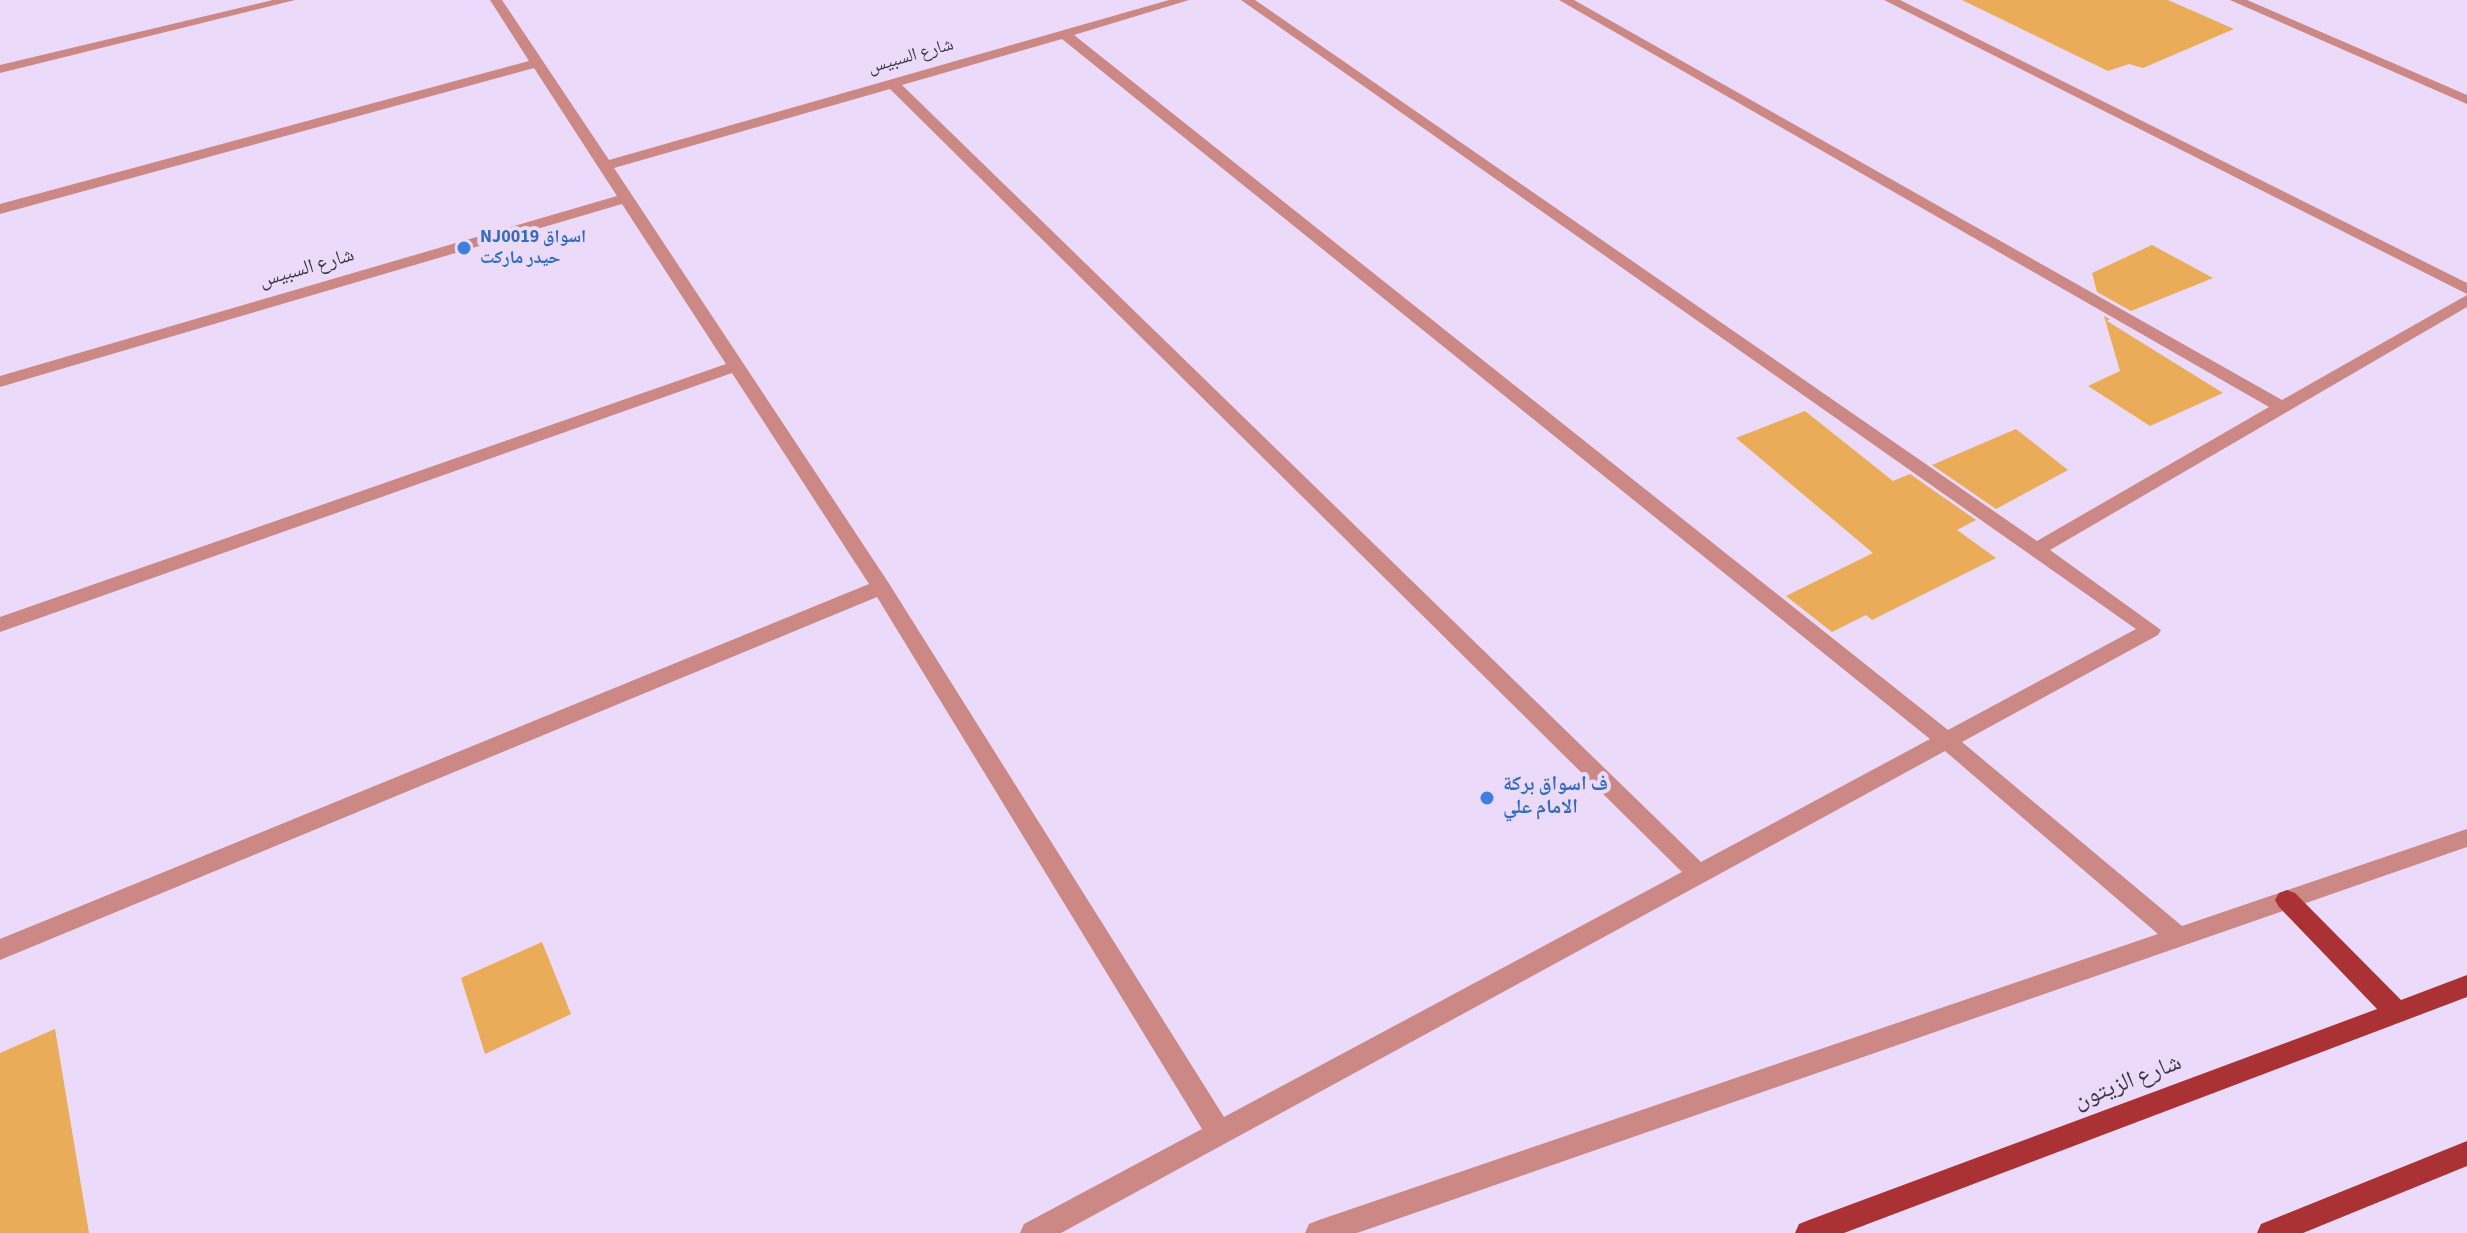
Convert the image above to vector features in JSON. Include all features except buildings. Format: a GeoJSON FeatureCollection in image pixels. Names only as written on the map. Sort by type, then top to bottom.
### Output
{"type":"FeatureCollection","features":[{"type":"Feature","properties":{"kind":"main road"},"geometry":{"type":"LineString","coordinates":[[2287,900],[2397,1012]]}},
{"type":"Feature","properties":{"kind":"main road","name":"شارع الزيتون"},"geometry":{"type":"LineString","coordinates":[[1809,1233],[2467,986]]}},
{"type":"Feature","properties":{"kind":"main road"},"geometry":{"type":"LineString","coordinates":[[2271,1233],[2308,1227],[2467,1153]]}},
{"type":"Feature","properties":{"kind":"street"},"geometry":{"type":"LineString","coordinates":[[0,69],[289,0]]}},
{"type":"Feature","properties":{"kind":"street"},"geometry":{"type":"LineString","coordinates":[[496,0],[881,587],[1219,1133]]}},
{"type":"Feature","properties":{"kind":"street","name":"شارع السبيس"},"geometry":{"type":"LineString","coordinates":[[605,166],[1183,0]]}},
{"type":"Feature","properties":{"kind":"street"},"geometry":{"type":"LineString","coordinates":[[1034,1233],[2151,630],[1247,0]]}},
{"type":"Feature","properties":{"kind":"street"},"geometry":{"type":"LineString","coordinates":[[1565,0],[2282,407]]}},
{"type":"Feature","properties":{"kind":"street"},"geometry":{"type":"LineString","coordinates":[[1890,0],[2467,289]]}},
{"type":"Feature","properties":{"kind":"street"},"geometry":{"type":"LineString","coordinates":[[2236,0],[2467,100]]}},
{"type":"Feature","properties":{"kind":"street"},"geometry":{"type":"LineString","coordinates":[[1064,34],[1947,741],[2178,937]]}},
{"type":"Feature","properties":{"kind":"street"},"geometry":{"type":"LineString","coordinates":[[0,209],[538,63]]}},
{"type":"Feature","properties":{"kind":"street"},"geometry":{"type":"LineString","coordinates":[[892,83],[1699,874]]}},
{"type":"Feature","properties":{"kind":"street","name":"شارع السبيس"},"geometry":{"type":"LineString","coordinates":[[0,382],[627,198]]}},
{"type":"Feature","properties":{"kind":"street"},"geometry":{"type":"LineString","coordinates":[[2037,549],[2467,300]]}},
{"type":"Feature","properties":{"kind":"street"},"geometry":{"type":"LineString","coordinates":[[0,625],[736,366]]}},
{"type":"Feature","properties":{"kind":"street"},"geometry":{"type":"LineString","coordinates":[[0,950],[881,587]]}},
{"type":"Feature","properties":{"kind":"street"},"geometry":{"type":"LineString","coordinates":[[1319,1233],[2467,838]]}},
{"type":"Feature","properties":{"kind":"place","name":"NJ0019 اسواق حيدر ماركت"},"geometry":{"type":"Point","coordinates":[464,248]}},
{"type":"Feature","properties":{"kind":"place","name":"ف اسواق بركة الامام علي"},"geometry":{"type":"Point","coordinates":[1487,798]}}]}
